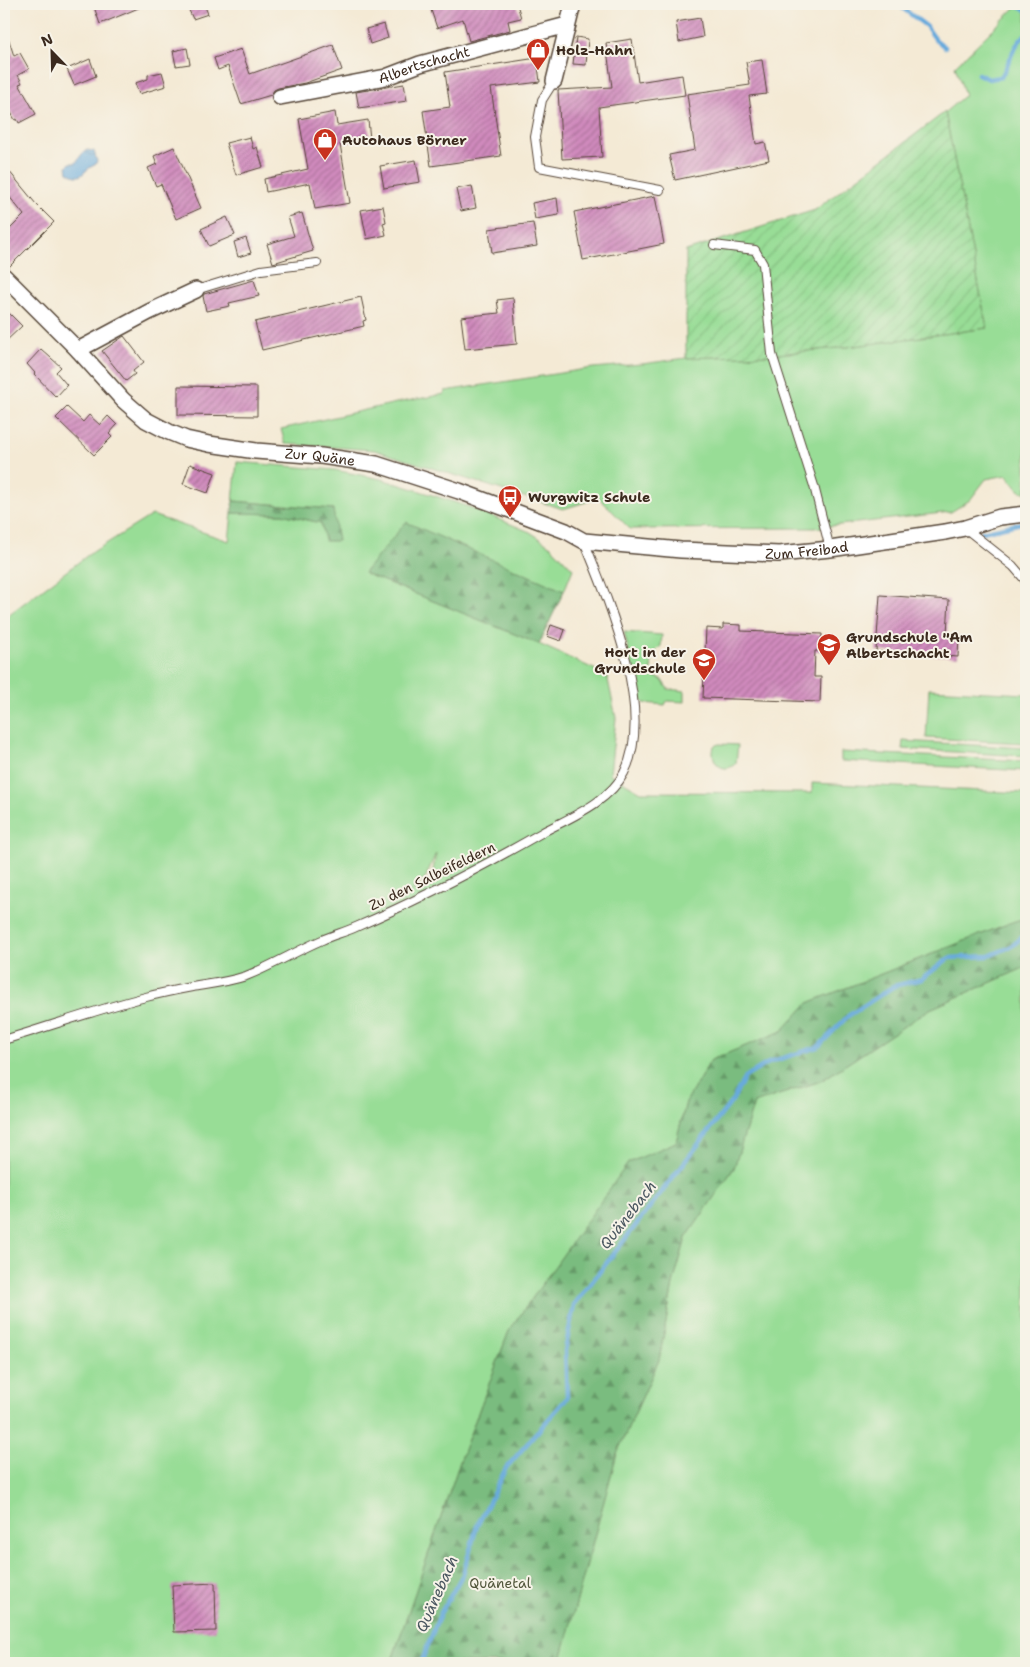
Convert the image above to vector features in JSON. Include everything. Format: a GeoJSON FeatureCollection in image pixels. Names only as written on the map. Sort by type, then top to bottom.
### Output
{"type":"FeatureCollection","features":[{"type":"Feature","properties":{"kind":"street"},"geometry":{"type":"LineString","coordinates":[[554,82],[572,4]]}},
{"type":"Feature","properties":{"kind":"street","name":"Albertschacht"},"geometry":{"type":"LineString","coordinates":[[280,98],[386,78],[420,64],[567,25]]}},
{"type":"Feature","properties":{"kind":"street","name":"Zur Quäne"},"geometry":{"type":"LineString","coordinates":[[4,276],[78,350],[123,400],[146,420],[177,436],[210,444],[256,451],[321,456],[376,464],[514,511],[566,531],[584,541]]}},
{"type":"Feature","properties":{"kind":"street"},"geometry":{"type":"LineString","coordinates":[[78,350],[149,312],[196,290]]}},
{"type":"Feature","properties":{"kind":"street","name":"Zum Freibad"},"geometry":{"type":"LineString","coordinates":[[584,541],[681,550],[779,554],[830,550],[965,528],[1000,518],[1026,514]]}},
{"type":"Feature","properties":{"kind":"lane"},"geometry":{"type":"LineString","coordinates":[[554,82],[542,100],[535,137],[539,167],[660,190]]}},
{"type":"Feature","properties":{"kind":"lane"},"geometry":{"type":"LineString","coordinates":[[714,245],[755,250],[763,264],[772,354],[814,486],[830,550]]}},
{"type":"Feature","properties":{"kind":"lane"},"geometry":{"type":"LineString","coordinates":[[196,290],[261,270],[317,264]]}},
{"type":"Feature","properties":{"kind":"lane"},"geometry":{"type":"LineString","coordinates":[[965,528],[1013,566],[1026,581]]}},
{"type":"Feature","properties":{"kind":"lane","name":"Zu den Salbeifeldern"},"geometry":{"type":"LineString","coordinates":[[4,1040],[82,1015],[148,997],[246,976],[459,879],[580,811],[609,792],[624,774],[633,748],[634,709],[630,673],[613,613],[584,541]]}},
{"type":"Feature","properties":{"kind":"green space"},"geometry":{"type":"Polygon","coordinates":[[[1019,4],[1026,4],[1026,493],[1019,490],[1007,475],[986,479],[970,500],[951,512],[814,528],[630,529],[599,498],[563,509],[374,450],[285,444],[281,429],[445,394],[445,391],[593,368],[686,358],[767,355],[847,347],[987,328],[945,112],[965,95],[955,66],[1019,4]]]}},
{"type":"Feature","properties":{"kind":"green space"},"geometry":{"type":"Polygon","coordinates":[[[945,112],[987,328],[847,347],[767,355],[686,358],[686,251],[815,210],[945,112]]]}},
{"type":"Feature","properties":{"kind":"green space"},"geometry":{"type":"Polygon","coordinates":[[[237,462],[335,470],[381,479],[417,490],[469,507],[530,532],[551,546],[573,569],[564,591],[406,523],[364,573],[539,644],[607,675],[616,718],[610,774],[641,792],[812,793],[812,783],[1026,793],[1026,918],[808,1003],[783,1031],[711,1060],[686,1102],[676,1142],[628,1164],[509,1331],[464,1450],[391,1663],[4,1663],[4,618],[88,555],[152,515],[229,541],[232,513],[282,514],[321,523],[333,509],[233,501],[237,462]],[[436,853],[425,879],[409,893],[431,882],[436,853]]]}},
{"type":"Feature","properties":{"kind":"green space"},"geometry":{"type":"Polygon","coordinates":[[[233,501],[333,509],[338,541],[325,541],[321,523],[282,514],[232,513],[233,501]]]}},
{"type":"Feature","properties":{"kind":"green space"},"geometry":{"type":"Polygon","coordinates":[[[406,522],[564,591],[539,644],[364,573],[406,522]]]}},
{"type":"Feature","properties":{"kind":"green space"},"geometry":{"type":"Polygon","coordinates":[[[624,632],[662,635],[661,646],[652,660],[652,676],[661,679],[668,689],[685,691],[685,702],[667,701],[665,705],[644,703],[640,699],[624,632]]]}},
{"type":"Feature","properties":{"kind":"green space"},"geometry":{"type":"Polygon","coordinates":[[[929,689],[1026,694],[1025,743],[926,738],[929,689]]]}},
{"type":"Feature","properties":{"kind":"green space"},"geometry":{"type":"Polygon","coordinates":[[[903,741],[1026,748],[1025,756],[902,749],[903,741]]]}},
{"type":"Feature","properties":{"kind":"green space"},"geometry":{"type":"Polygon","coordinates":[[[719,744],[738,745],[736,763],[731,767],[722,768],[716,762],[713,752],[714,746],[719,744]]]}},
{"type":"Feature","properties":{"kind":"green space"},"geometry":{"type":"Polygon","coordinates":[[[841,752],[1026,761],[1026,771],[841,761],[841,752]]]}},
{"type":"Feature","properties":{"kind":"green space","name":"Quänetal"},"geometry":{"type":"Polygon","coordinates":[[[1026,918],[1026,967],[930,1009],[821,1081],[754,1103],[734,1168],[686,1238],[673,1284],[659,1360],[617,1453],[560,1663],[391,1663],[464,1450],[509,1331],[628,1163],[676,1142],[686,1102],[711,1060],[782,1031],[808,1003],[1026,918]]]}},
{"type":"Feature","properties":{"kind":"green space"},"geometry":{"type":"Polygon","coordinates":[[[1026,967],[1026,1663],[560,1663],[617,1453],[659,1360],[673,1284],[686,1238],[734,1168],[754,1103],[821,1081],[930,1009],[1026,967]]]}},
{"type":"Feature","properties":{"kind":"water"},"geometry":{"type":"Polygon","coordinates":[[[87,150],[94,151],[97,161],[95,165],[80,176],[68,172],[67,166],[70,163],[75,163],[87,150]]]}},
{"type":"Feature","properties":{"kind":"building"},"geometry":{"type":"Polygon","coordinates":[[[93,4],[148,4],[100,24],[93,4]]]}},
{"type":"Feature","properties":{"kind":"building"},"geometry":{"type":"Polygon","coordinates":[[[204,4],[208,14],[193,19],[188,8],[204,4]]]}},
{"type":"Feature","properties":{"kind":"building"},"geometry":{"type":"Polygon","coordinates":[[[429,4],[517,4],[521,18],[508,21],[510,30],[469,41],[463,19],[437,28],[429,4]]]}},
{"type":"Feature","properties":{"kind":"building"},"geometry":{"type":"Polygon","coordinates":[[[700,18],[703,37],[679,42],[676,22],[700,18]]]}},
{"type":"Feature","properties":{"kind":"building"},"geometry":{"type":"Polygon","coordinates":[[[384,24],[388,38],[370,44],[366,29],[384,24]]]}},
{"type":"Feature","properties":{"kind":"building"},"geometry":{"type":"Polygon","coordinates":[[[4,31],[6,31],[14,56],[20,53],[29,69],[18,75],[22,83],[19,84],[36,114],[19,123],[17,119],[15,120],[8,107],[4,108],[4,31]]]}},
{"type":"Feature","properties":{"kind":"building"},"geometry":{"type":"Polygon","coordinates":[[[576,37],[588,39],[586,65],[573,64],[576,37]]]}},
{"type":"Feature","properties":{"kind":"building"},"geometry":{"type":"Polygon","coordinates":[[[632,39],[638,82],[682,75],[685,95],[599,107],[602,157],[562,159],[558,90],[612,87],[606,43],[632,39]]]}},
{"type":"Feature","properties":{"kind":"building"},"geometry":{"type":"Polygon","coordinates":[[[333,45],[342,70],[305,83],[278,88],[271,95],[241,104],[228,66],[218,70],[214,58],[241,49],[250,74],[333,45]]]}},
{"type":"Feature","properties":{"kind":"building"},"geometry":{"type":"Polygon","coordinates":[[[187,48],[190,64],[176,66],[173,51],[187,48]]]}},
{"type":"Feature","properties":{"kind":"building"},"geometry":{"type":"Polygon","coordinates":[[[537,58],[540,82],[491,88],[501,156],[431,166],[423,111],[450,107],[445,72],[537,58]]]}},
{"type":"Feature","properties":{"kind":"building"},"geometry":{"type":"Polygon","coordinates":[[[90,59],[96,76],[74,85],[67,69],[90,59]]]}},
{"type":"Feature","properties":{"kind":"building"},"geometry":{"type":"Polygon","coordinates":[[[762,60],[767,94],[749,96],[756,144],[765,142],[769,160],[675,180],[669,155],[695,150],[687,94],[750,85],[746,62],[762,60]]]}},
{"type":"Feature","properties":{"kind":"building"},"geometry":{"type":"Polygon","coordinates":[[[162,72],[166,86],[139,94],[135,83],[148,79],[148,75],[162,72]]]}},
{"type":"Feature","properties":{"kind":"building"},"geometry":{"type":"Polygon","coordinates":[[[404,84],[407,101],[359,108],[356,92],[404,84]]]}},
{"type":"Feature","properties":{"kind":"building","name":"Autohaus Börner"},"geometry":{"type":"Polygon","coordinates":[[[335,112],[337,125],[368,120],[370,139],[340,144],[350,203],[315,209],[310,183],[266,192],[264,179],[308,169],[299,119],[335,112]]]}},
{"type":"Feature","properties":{"kind":"building"},"geometry":{"type":"Polygon","coordinates":[[[250,137],[253,149],[257,147],[263,167],[236,175],[226,143],[250,137]]]}},
{"type":"Feature","properties":{"kind":"building"},"geometry":{"type":"Polygon","coordinates":[[[174,147],[201,208],[176,219],[161,184],[156,186],[148,168],[157,164],[154,156],[174,147]]]}},
{"type":"Feature","properties":{"kind":"building"},"geometry":{"type":"Polygon","coordinates":[[[416,160],[420,182],[384,188],[380,166],[416,160]]]}},
{"type":"Feature","properties":{"kind":"building"},"geometry":{"type":"Polygon","coordinates":[[[4,165],[36,204],[54,222],[8,268],[4,267],[4,235],[24,215],[4,190],[4,165]]]}},
{"type":"Feature","properties":{"kind":"building"},"geometry":{"type":"Polygon","coordinates":[[[472,186],[476,208],[461,211],[456,189],[472,186]]]}},
{"type":"Feature","properties":{"kind":"building"},"geometry":{"type":"Polygon","coordinates":[[[655,196],[664,244],[583,260],[574,212],[655,196]]]}},
{"type":"Feature","properties":{"kind":"building"},"geometry":{"type":"Polygon","coordinates":[[[557,198],[559,215],[535,219],[532,203],[557,198]]]}},
{"type":"Feature","properties":{"kind":"building"},"geometry":{"type":"Polygon","coordinates":[[[383,206],[386,222],[383,223],[386,235],[367,239],[361,210],[383,206]]]}},
{"type":"Feature","properties":{"kind":"building"},"geometry":{"type":"Polygon","coordinates":[[[302,213],[313,251],[273,263],[267,244],[294,236],[288,217],[302,213]]]}},
{"type":"Feature","properties":{"kind":"building"},"geometry":{"type":"Polygon","coordinates":[[[227,217],[235,235],[209,246],[201,229],[227,217]]]}},
{"type":"Feature","properties":{"kind":"building"},"geometry":{"type":"Polygon","coordinates":[[[533,223],[537,246],[492,253],[489,229],[533,223]]]}},
{"type":"Feature","properties":{"kind":"building"},"geometry":{"type":"Polygon","coordinates":[[[246,238],[251,253],[238,257],[234,242],[246,238]]]}},
{"type":"Feature","properties":{"kind":"building"},"geometry":{"type":"Polygon","coordinates":[[[254,280],[259,296],[229,303],[230,306],[206,311],[204,294],[254,280]]]}},
{"type":"Feature","properties":{"kind":"building"},"geometry":{"type":"Polygon","coordinates":[[[361,297],[366,320],[363,321],[364,326],[262,350],[255,322],[361,297]]]}},
{"type":"Feature","properties":{"kind":"building"},"geometry":{"type":"Polygon","coordinates":[[[513,298],[517,344],[465,349],[461,317],[499,313],[497,300],[513,298]]]}},
{"type":"Feature","properties":{"kind":"building"},"geometry":{"type":"Polygon","coordinates":[[[4,308],[22,326],[4,343],[4,308]]]}},
{"type":"Feature","properties":{"kind":"building"},"geometry":{"type":"Polygon","coordinates":[[[124,336],[144,362],[133,371],[135,374],[126,381],[102,351],[124,336]]]}},
{"type":"Feature","properties":{"kind":"building"},"geometry":{"type":"Polygon","coordinates":[[[41,349],[61,367],[56,372],[67,385],[56,397],[27,364],[41,349]]]}},
{"type":"Feature","properties":{"kind":"building"},"geometry":{"type":"Polygon","coordinates":[[[178,386],[257,387],[257,416],[178,415],[178,386]]]}},
{"type":"Feature","properties":{"kind":"building"},"geometry":{"type":"Polygon","coordinates":[[[67,407],[83,422],[89,415],[100,425],[108,416],[117,425],[109,434],[112,437],[94,455],[56,418],[67,407]]]}},
{"type":"Feature","properties":{"kind":"building"},"geometry":{"type":"Polygon","coordinates":[[[190,464],[215,473],[208,493],[183,484],[190,464]]]}},
{"type":"Feature","properties":{"kind":"building"},"geometry":{"type":"Polygon","coordinates":[[[880,595],[949,600],[947,634],[959,635],[958,657],[876,651],[880,595]]]}},
{"type":"Feature","properties":{"kind":"building"},"geometry":{"type":"Polygon","coordinates":[[[723,624],[741,625],[741,631],[822,634],[821,651],[815,651],[814,677],[821,677],[820,702],[703,698],[706,628],[723,629],[723,624]]]}},
{"type":"Feature","properties":{"kind":"building"},"geometry":{"type":"Polygon","coordinates":[[[551,625],[565,630],[561,641],[547,636],[551,625]]]}},
{"type":"Feature","properties":{"kind":"building"},"geometry":{"type":"Polygon","coordinates":[[[215,1583],[216,1631],[174,1632],[172,1585],[215,1583]]]}},
{"type":"Feature","properties":{"kind":"waterway"},"geometry":{"type":"LineString","coordinates":[[897,4],[926,26],[936,40],[945,47]]}},
{"type":"Feature","properties":{"kind":"waterway"},"geometry":{"type":"LineString","coordinates":[[1019,7],[1026,10]]}},
{"type":"Feature","properties":{"kind":"waterway"},"geometry":{"type":"LineString","coordinates":[[978,74],[989,79],[1001,77],[1014,50],[1026,34]]}},
{"type":"Feature","properties":{"kind":"waterway"},"geometry":{"type":"LineString","coordinates":[[982,532],[1026,522]]}},
{"type":"Feature","properties":{"kind":"waterway","name":"Quänebach"},"geometry":{"type":"LineString","coordinates":[[421,1663],[440,1614],[463,1574],[477,1526],[506,1468],[567,1398],[565,1351],[574,1305],[732,1101],[745,1077],[770,1062],[818,1047],[848,1016],[894,986],[922,979],[949,958],[989,956],[1012,946],[1026,934]]}},
{"type":"Feature","properties":{"kind":"place","name":"Holz-Hahn"},"geometry":{"type":"Point","coordinates":[538,71]}},
{"type":"Feature","properties":{"kind":"place","name":"Autohaus Börner"},"geometry":{"type":"Point","coordinates":[325,161]}},
{"type":"Feature","properties":{"kind":"place","name":"Wurgwitz Schule"},"geometry":{"type":"Point","coordinates":[510,518]}},
{"type":"Feature","properties":{"kind":"place","name":"Grundschule \"Am Albertschacht"},"geometry":{"type":"Point","coordinates":[829,666]}},
{"type":"Feature","properties":{"kind":"place","name":"Hort in der Grundschule"},"geometry":{"type":"Point","coordinates":[704,681]}}]}
